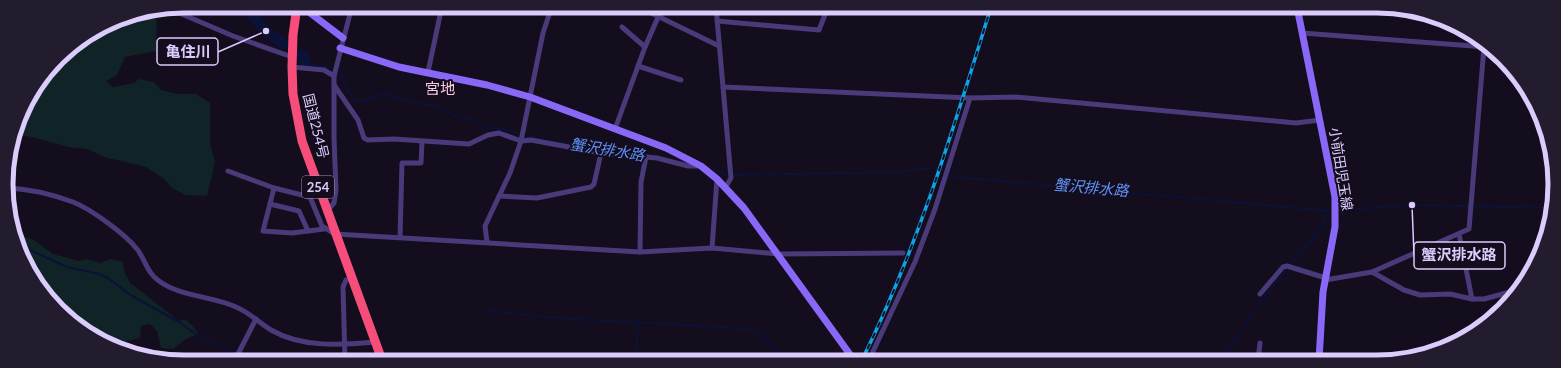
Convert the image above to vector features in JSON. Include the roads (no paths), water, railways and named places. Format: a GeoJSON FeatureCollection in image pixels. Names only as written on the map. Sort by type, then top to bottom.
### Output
{"type":"FeatureCollection","features":[{"type":"Feature","properties":{"kind":"highway","name":"国道254号"},"geometry":{"type":"LineString","coordinates":[[296,13],[292,57],[293,94],[302,140],[380,355]]}},
{"type":"Feature","properties":{"kind":"street"},"geometry":{"type":"LineString","coordinates":[[179,13],[233,36],[292,57]]}},
{"type":"Feature","properties":{"kind":"street"},"geometry":{"type":"LineString","coordinates":[[310,13],[343,38]]}},
{"type":"Feature","properties":{"kind":"street"},"geometry":{"type":"LineString","coordinates":[[327,211],[334,203],[336,190],[334,76],[350,13]]}},
{"type":"Feature","properties":{"kind":"street"},"geometry":{"type":"LineString","coordinates":[[428,72],[441,13]]}},
{"type":"Feature","properties":{"kind":"street"},"geometry":{"type":"LineString","coordinates":[[487,242],[485,226],[510,173],[520,141],[543,33],[550,13]]}},
{"type":"Feature","properties":{"kind":"street"},"geometry":{"type":"LineString","coordinates":[[652,13],[719,46]]}},
{"type":"Feature","properties":{"kind":"street"},"geometry":{"type":"LineString","coordinates":[[716,13],[731,178],[726,188]]}},
{"type":"Feature","properties":{"kind":"street"},"geometry":{"type":"LineString","coordinates":[[717,21],[819,30],[826,13]]}},
{"type":"Feature","properties":{"kind":"street","name":"小前田児玉線"},"geometry":{"type":"LineString","coordinates":[[1298,13],[1335,197],[1336,214],[1333,244],[1325,279],[1321,311],[1319,355]]}},
{"type":"Feature","properties":{"kind":"street"},"geometry":{"type":"LineString","coordinates":[[615,129],[645,47],[659,16]]}},
{"type":"Feature","properties":{"kind":"street"},"geometry":{"type":"LineString","coordinates":[[622,27],[645,47]]}},
{"type":"Feature","properties":{"kind":"street"},"geometry":{"type":"LineString","coordinates":[[1302,32],[1479,46]]}},
{"type":"Feature","properties":{"kind":"street"},"geometry":{"type":"LineString","coordinates":[[340,48],[399,68],[428,72],[494,86],[530,97],[679,154],[700,166],[717,179],[744,208],[850,355]]}},
{"type":"Feature","properties":{"kind":"street"},"geometry":{"type":"LineString","coordinates":[[1260,294],[1283,266],[1325,279],[1372,272],[1469,229],[1485,51]]}},
{"type":"Feature","properties":{"kind":"street"},"geometry":{"type":"LineString","coordinates":[[638,66],[681,80]]}},
{"type":"Feature","properties":{"kind":"street"},"geometry":{"type":"LineString","coordinates":[[292,67],[324,70],[334,76]]}},
{"type":"Feature","properties":{"kind":"street"},"geometry":{"type":"LineString","coordinates":[[334,85],[358,120],[364,138],[368,140],[394,138],[422,142],[469,144],[488,134],[499,133],[520,141],[531,140],[601,152],[646,157],[688,166],[700,166]]}},
{"type":"Feature","properties":{"kind":"street"},"geometry":{"type":"LineString","coordinates":[[723,87],[970,98],[1016,97],[1296,123],[1320,120]]}},
{"type":"Feature","properties":{"kind":"street"},"geometry":{"type":"LineString","coordinates":[[871,355],[915,262],[935,208],[970,98]]}},
{"type":"Feature","properties":{"kind":"street"},"geometry":{"type":"LineString","coordinates":[[400,237],[402,163],[420,163],[422,142]]}},
{"type":"Feature","properties":{"kind":"street"},"geometry":{"type":"LineString","coordinates":[[499,196],[537,198],[591,187],[594,184],[601,152]]}},
{"type":"Feature","properties":{"kind":"street"},"geometry":{"type":"LineString","coordinates":[[640,252],[641,182],[646,157]]}},
{"type":"Feature","properties":{"kind":"street"},"geometry":{"type":"LineString","coordinates":[[228,171],[274,188],[310,197],[324,229]]}},
{"type":"Feature","properties":{"kind":"street"},"geometry":{"type":"LineString","coordinates":[[712,248],[717,179]]}},
{"type":"Feature","properties":{"kind":"street"},"geometry":{"type":"LineString","coordinates":[[274,188],[263,231],[292,233],[324,229],[335,234],[640,252],[712,248],[778,254],[903,253]]}},
{"type":"Feature","properties":{"kind":"street"},"geometry":{"type":"LineString","coordinates":[[13,189],[43,194],[74,203],[122,234],[138,250],[151,274],[171,288],[236,307],[271,330],[297,341],[345,345],[375,342]]}},
{"type":"Feature","properties":{"kind":"street"},"geometry":{"type":"LineString","coordinates":[[270,204],[299,210],[308,231]]}},
{"type":"Feature","properties":{"kind":"street"},"geometry":{"type":"LineString","coordinates":[[1459,234],[1472,299]]}},
{"type":"Feature","properties":{"kind":"street"},"geometry":{"type":"LineString","coordinates":[[1372,272],[1420,295],[1450,294],[1472,299],[1484,299],[1510,292]]}},
{"type":"Feature","properties":{"kind":"street"},"geometry":{"type":"LineString","coordinates":[[345,355],[343,287],[346,280],[351,278]]}},
{"type":"Feature","properties":{"kind":"street"},"geometry":{"type":"LineString","coordinates":[[238,355],[256,319]]}},
{"type":"Feature","properties":{"kind":"street"},"geometry":{"type":"LineString","coordinates":[[1259,355],[1260,342]]}},
{"type":"Feature","properties":{"kind":"waterway"},"geometry":{"type":"LineString","coordinates":[[250,13],[266,31],[284,44]]}},
{"type":"Feature","properties":{"kind":"waterway"},"geometry":{"type":"LineString","coordinates":[[302,55],[306,63]]}},
{"type":"Feature","properties":{"kind":"waterway","name":"蟹沢排水路"},"geometry":{"type":"LineString","coordinates":[[306,63],[331,68]]}},
{"type":"Feature","properties":{"kind":"waterway","name":"蟹沢排水路"},"geometry":{"type":"LineString","coordinates":[[340,72],[349,93],[354,100],[364,101],[383,94],[416,103],[438,106],[455,116],[470,119],[486,128],[503,129],[518,134]]}},
{"type":"Feature","properties":{"kind":"waterway","name":"蟹沢排水路"},"geometry":{"type":"LineString","coordinates":[[527,137],[608,151]]}},
{"type":"Feature","properties":{"kind":"waterway","name":"蟹沢排水路"},"geometry":{"type":"LineString","coordinates":[[678,161],[687,163]]}},
{"type":"Feature","properties":{"kind":"waterway","name":"蟹沢排水路"},"geometry":{"type":"LineString","coordinates":[[734,175],[901,172],[931,168]]}},
{"type":"Feature","properties":{"kind":"waterway","name":"蟹沢排水路"},"geometry":{"type":"LineString","coordinates":[[714,170],[728,174]]}},
{"type":"Feature","properties":{"kind":"waterway","name":"蟹沢排水路"},"geometry":{"type":"LineString","coordinates":[[948,174],[956,177],[1329,211],[1317,234],[1291,264]]}},
{"type":"Feature","properties":{"kind":"waterway","name":"蟹沢排水路"},"geometry":{"type":"LineString","coordinates":[[1343,210],[1412,205],[1547,208]]}},
{"type":"Feature","properties":{"kind":"waterway"},"geometry":{"type":"LineString","coordinates":[[26,248],[67,267],[100,274],[108,278],[132,296],[179,322],[204,340],[213,341],[236,354]]}},
{"type":"Feature","properties":{"kind":"waterway"},"geometry":{"type":"LineString","coordinates":[[1224,355],[1263,298],[1287,269]]}},
{"type":"Feature","properties":{"kind":"waterway"},"geometry":{"type":"LineString","coordinates":[[488,311],[571,319],[724,327],[757,331],[782,355]]}},
{"type":"Feature","properties":{"kind":"waterway"},"geometry":{"type":"LineString","coordinates":[[636,355],[638,322]]}},
{"type":"Feature","properties":{"kind":"railway"},"geometry":{"type":"LineString","coordinates":[[864,355],[901,274],[918,230],[949,142],[989,13]]}},
{"type":"Feature","properties":{"kind":"place","name":"亀住川"},"geometry":{"type":"Point","coordinates":[266,31]}},
{"type":"Feature","properties":{"kind":"place","name":"蟹沢排水路"},"geometry":{"type":"Point","coordinates":[1412,205]}},
{"type":"Feature","properties":{"kind":"district","name":"宮地"},"geometry":{"type":"Point","coordinates":[440,89]}}]}
